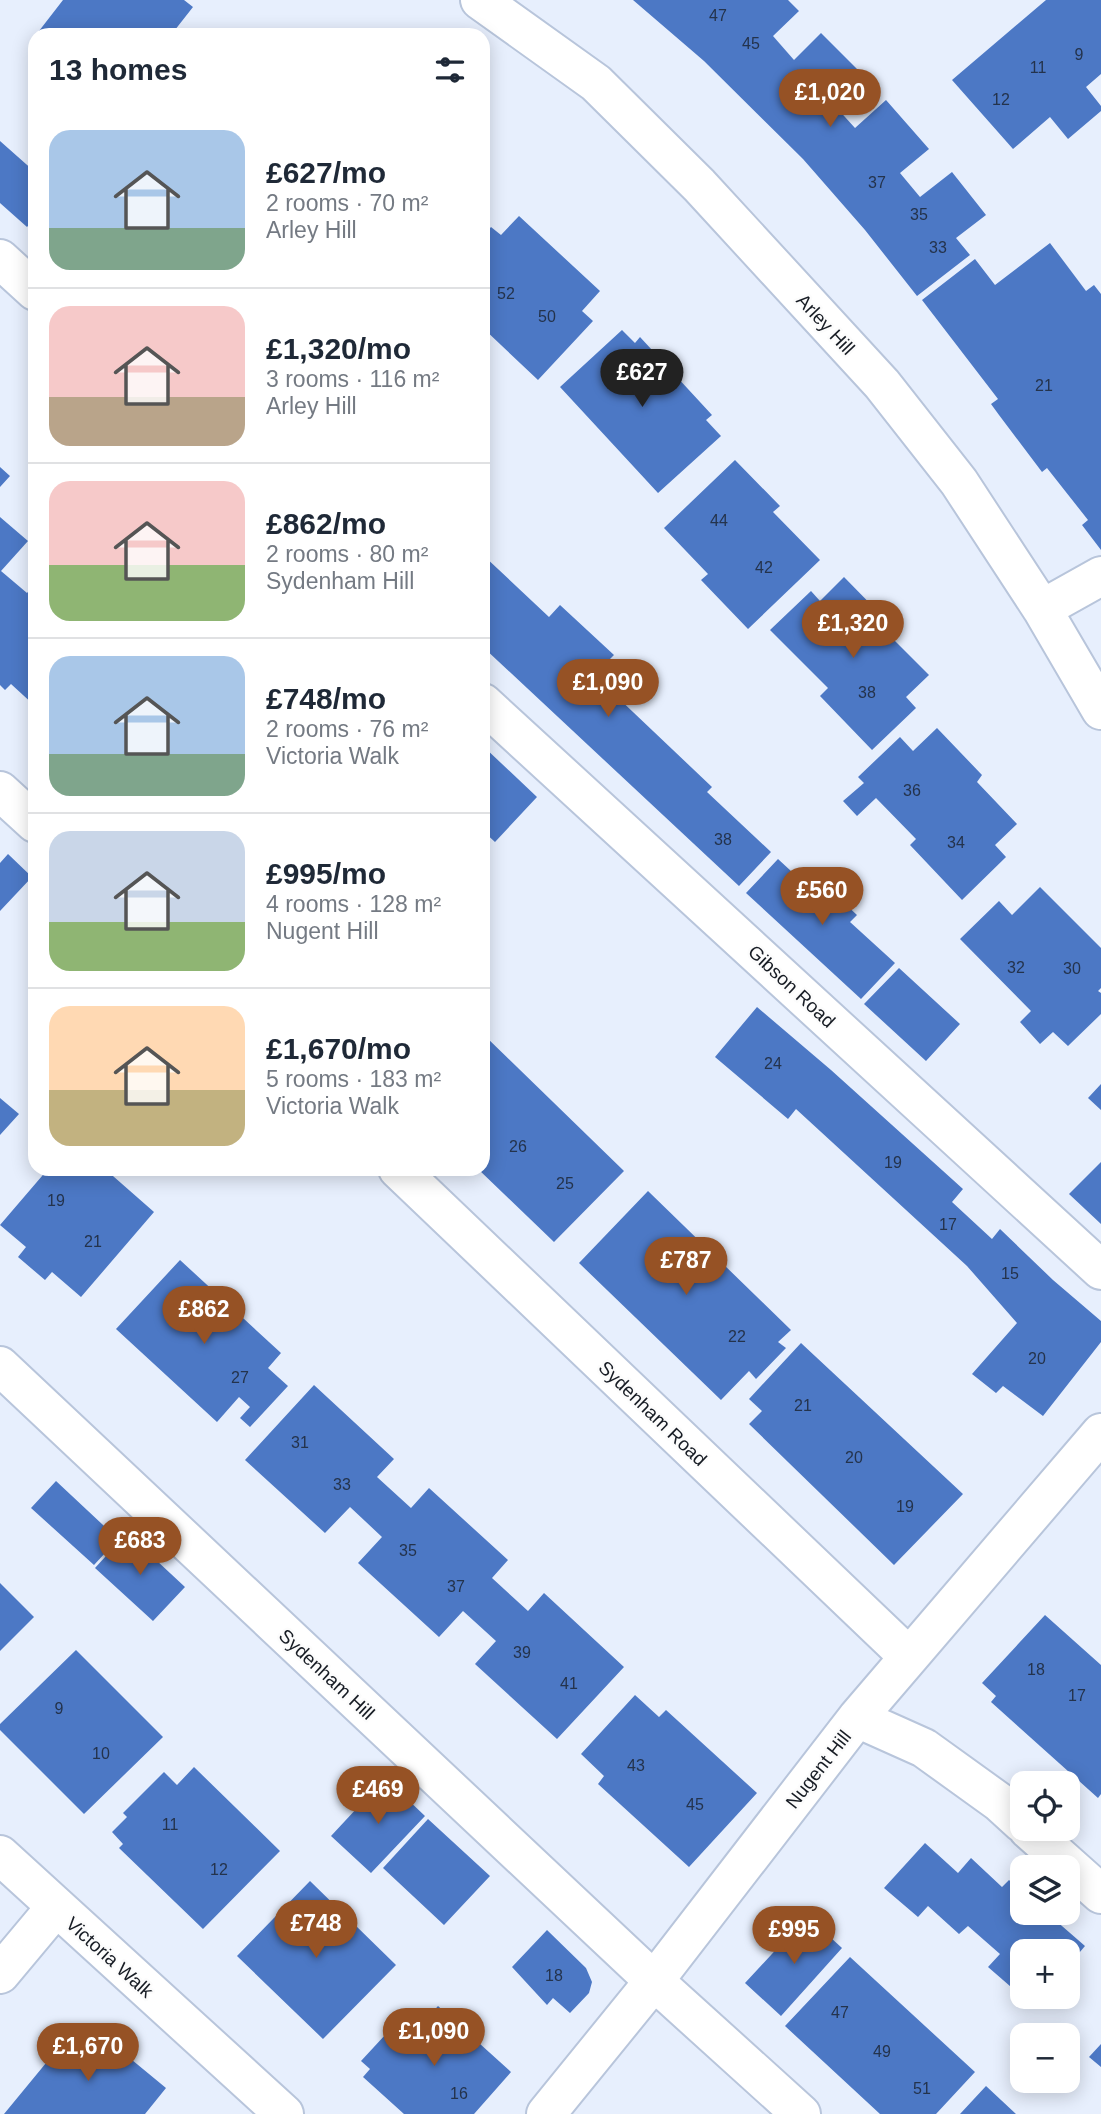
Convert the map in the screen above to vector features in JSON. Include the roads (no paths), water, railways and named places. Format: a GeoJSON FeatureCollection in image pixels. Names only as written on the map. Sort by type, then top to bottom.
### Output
{"type":"FeatureCollection","features":[{"type":"Feature","properties":{"kind":"street","name":"Arley Hill"},"geometry":{"type":"LineString","coordinates":[[480,0],[596,83],[708,194],[882,384],[959,482],[1042,609],[1101,710]]}},
{"type":"Feature","properties":{"kind":"street"},"geometry":{"type":"LineString","coordinates":[[0,259],[28,285]]}},
{"type":"Feature","properties":{"kind":"street"},"geometry":{"type":"LineString","coordinates":[[1042,609],[1101,576]]}},
{"type":"Feature","properties":{"kind":"street","name":"Gibson Road"},"geometry":{"type":"LineString","coordinates":[[490,709],[1101,1270]]}},
{"type":"Feature","properties":{"kind":"street"},"geometry":{"type":"LineString","coordinates":[[0,791],[28,817]]}},
{"type":"Feature","properties":{"kind":"street","name":"Sydenham Road"},"geometry":{"type":"LineString","coordinates":[[405,1176],[908,1656]]}},
{"type":"Feature","properties":{"kind":"street","name":"Sydenham Hill"},"geometry":{"type":"LineString","coordinates":[[0,1366],[654,1981],[801,2114]]}},
{"type":"Feature","properties":{"kind":"street","name":"Nugent Hill"},"geometry":{"type":"LineString","coordinates":[[546,2114],[654,1981],[857,1718],[1101,1433]]}},
{"type":"Feature","properties":{"kind":"street"},"geometry":{"type":"LineString","coordinates":[[857,1718],[925,1748],[1010,1812]]}},
{"type":"Feature","properties":{"kind":"street"},"geometry":{"type":"LineString","coordinates":[[1041,1841],[1101,1894]]}},
{"type":"Feature","properties":{"kind":"street","name":"Victoria Walk"},"geometry":{"type":"LineString","coordinates":[[0,1854],[284,2114]]}},
{"type":"Feature","properties":{"kind":"street"},"geometry":{"type":"LineString","coordinates":[[0,1974],[56,1907]]}}]}
